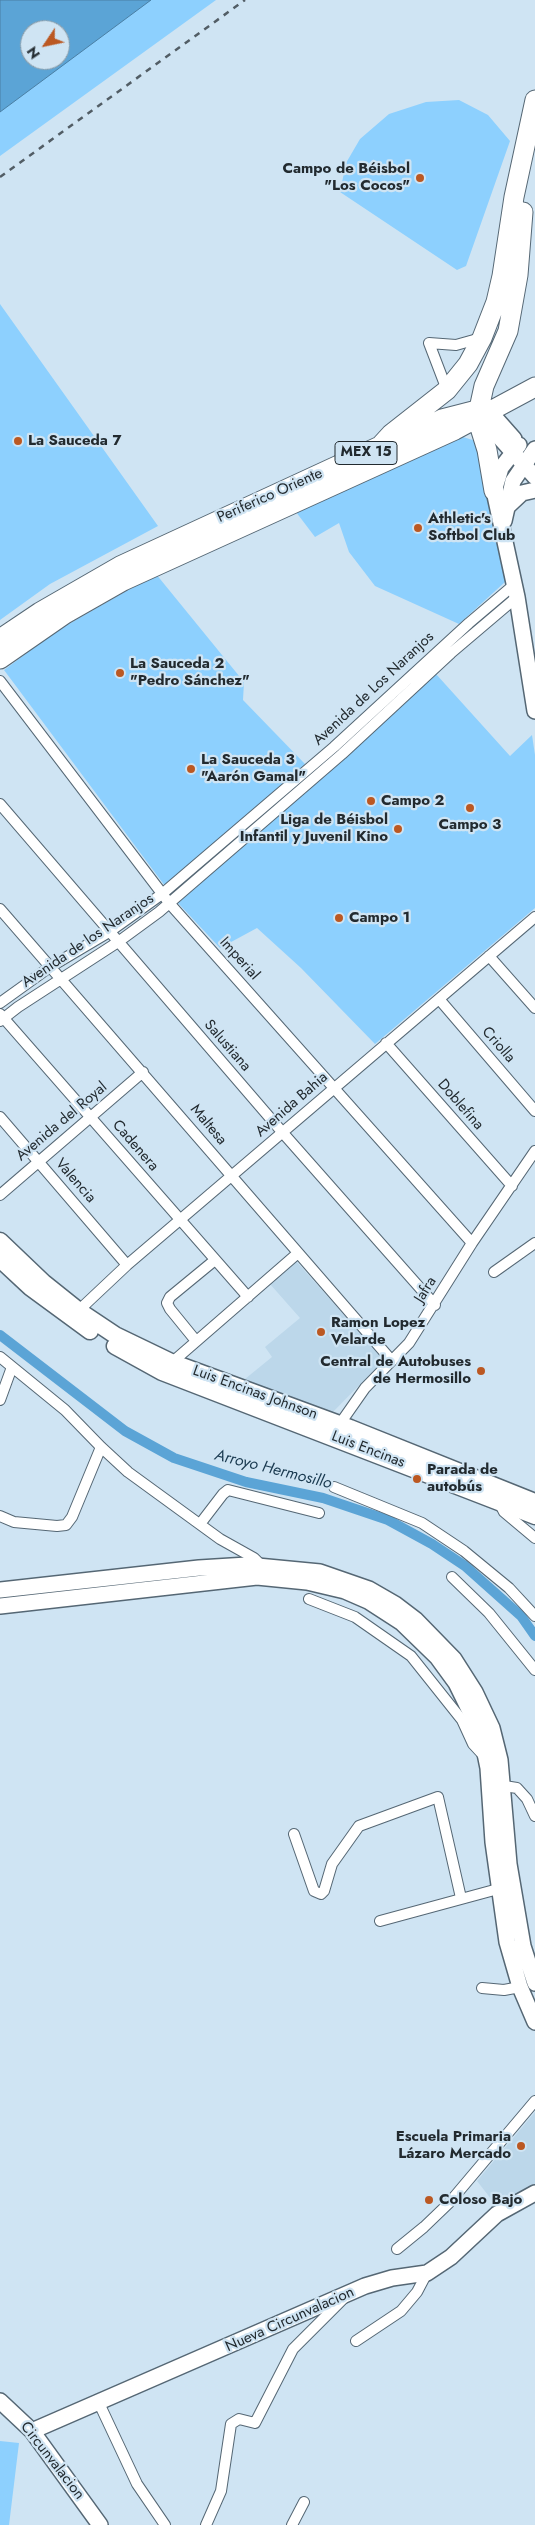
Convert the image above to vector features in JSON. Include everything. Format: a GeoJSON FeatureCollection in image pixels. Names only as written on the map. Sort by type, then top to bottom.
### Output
{"type":"FeatureCollection","features":[{"type":"Feature","properties":{"kind":"highway","name":"Periferico Oriente"},"geometry":{"type":"LineString","coordinates":[[0,640],[40,612],[120,566],[380,446],[391,434],[421,413],[447,390],[468,364],[482,338],[496,302],[502,276],[514,197],[535,100]]}},
{"type":"Feature","properties":{"kind":"highway"},"geometry":{"type":"LineString","coordinates":[[494,491],[482,414],[484,386],[508,331],[518,275],[526,178],[527,139]]}},
{"type":"Feature","properties":{"kind":"highway","name":"Periferico Oriente"},"geometry":{"type":"LineString","coordinates":[[0,659],[65,614],[123,581],[482,414],[535,387]]}},
{"type":"Feature","properties":{"kind":"highway"},"geometry":{"type":"LineString","coordinates":[[380,446],[388,445],[442,419],[482,414]]}},
{"type":"Feature","properties":{"kind":"main road","name":"Luis Encinas Johnson"},"geometry":{"type":"LineString","coordinates":[[0,1241],[75,1315],[115,1335],[166,1367],[535,1502]]}},
{"type":"Feature","properties":{"kind":"main road"},"geometry":{"type":"LineString","coordinates":[[0,1259],[30,1287],[75,1315]]}},
{"type":"Feature","properties":{"kind":"main road","name":"Luis Encinas"},"geometry":{"type":"LineString","coordinates":[[336,1430],[535,1516]]}},
{"type":"Feature","properties":{"kind":"street"},"geometry":{"type":"LineString","coordinates":[[447,390],[429,343],[456,345],[482,338]]}},
{"type":"Feature","properties":{"kind":"street"},"geometry":{"type":"LineString","coordinates":[[482,414],[491,429],[516,449],[531,458],[535,477]]}},
{"type":"Feature","properties":{"kind":"street"},"geometry":{"type":"LineString","coordinates":[[516,449],[498,473],[494,491],[516,590],[535,711]]}},
{"type":"Feature","properties":{"kind":"street"},"geometry":{"type":"LineString","coordinates":[[502,530],[510,488],[531,458]]}},
{"type":"Feature","properties":{"kind":"street"},"geometry":{"type":"LineString","coordinates":[[506,508],[522,493],[535,490]]}},
{"type":"Feature","properties":{"kind":"street","name":"Avenida de Los Naranjos"},"geometry":{"type":"LineString","coordinates":[[170,904],[313,773],[466,640],[516,590]]}},
{"type":"Feature","properties":{"kind":"street","name":"Imperial"},"geometry":{"type":"LineString","coordinates":[[0,681],[170,904],[472,1244]]}},
{"type":"Feature","properties":{"kind":"street","name":"Avenida de Los Naranjos"},"geometry":{"type":"LineString","coordinates":[[162,894],[313,773]]}},
{"type":"Feature","properties":{"kind":"street","name":"Salustiana"},"geometry":{"type":"LineString","coordinates":[[0,804],[283,1133],[435,1305]]}},
{"type":"Feature","properties":{"kind":"street","name":"Avenida de los Naranjos"},"geometry":{"type":"LineString","coordinates":[[0,1004],[50,967],[109,932],[162,894]]}},
{"type":"Feature","properties":{"kind":"street","name":"Avenida de los Naranjos"},"geometry":{"type":"LineString","coordinates":[[1,1018],[118,942],[170,904]]}},
{"type":"Feature","properties":{"kind":"street","name":"Maltesa"},"geometry":{"type":"LineString","coordinates":[[0,909],[392,1361]]}},
{"type":"Feature","properties":{"kind":"street","name":"Avenida Bahia"},"geometry":{"type":"LineString","coordinates":[[75,1315],[127,1265],[181,1221],[535,917]]}},
{"type":"Feature","properties":{"kind":"street"},"geometry":{"type":"LineString","coordinates":[[489,956],[535,1008]]}},
{"type":"Feature","properties":{"kind":"street","name":"Criolla"},"geometry":{"type":"LineString","coordinates":[[439,1000],[535,1111]]}},
{"type":"Feature","properties":{"kind":"street","name":"Cadenera"},"geometry":{"type":"LineString","coordinates":[[1,1018],[248,1297]]}},
{"type":"Feature","properties":{"kind":"street","name":"Doblefina"},"geometry":{"type":"LineString","coordinates":[[386,1043],[512,1186]]}},
{"type":"Feature","properties":{"kind":"street","name":"Avenida del Royal"},"geometry":{"type":"LineString","coordinates":[[0,1195],[143,1072]]}},
{"type":"Feature","properties":{"kind":"street","name":"Valencia"},"geometry":{"type":"LineString","coordinates":[[0,1117],[127,1265]]}},
{"type":"Feature","properties":{"kind":"street","name":"Jafra"},"geometry":{"type":"LineString","coordinates":[[336,1430],[365,1388],[409,1343],[435,1305],[472,1244],[535,1151]]}},
{"type":"Feature","properties":{"kind":"street"},"geometry":{"type":"LineString","coordinates":[[494,1272],[535,1243]]}},
{"type":"Feature","properties":{"kind":"street"},"geometry":{"type":"LineString","coordinates":[[166,1367],[298,1253]]}},
{"type":"Feature","properties":{"kind":"street"},"geometry":{"type":"LineString","coordinates":[[196,1341],[170,1309],[167,1302],[170,1297],[215,1260]]}},
{"type":"Feature","properties":{"kind":"street"},"geometry":{"type":"LineString","coordinates":[[0,1357],[65,1410],[100,1447],[128,1472],[220,1539],[254,1558],[262,1566]]}},
{"type":"Feature","properties":{"kind":"street"},"geometry":{"type":"LineString","coordinates":[[0,1400],[12,1367]]}},
{"type":"Feature","properties":{"kind":"street"},"geometry":{"type":"LineString","coordinates":[[0,1516],[14,1522],[57,1526],[66,1524],[72,1517],[100,1447]]}},
{"type":"Feature","properties":{"kind":"street"},"geometry":{"type":"LineString","coordinates":[[334,1487],[422,1523],[472,1557],[509,1588],[535,1616]]}},
{"type":"Feature","properties":{"kind":"street"},"geometry":{"type":"LineString","coordinates":[[200,1524],[228,1490],[319,1513]]}},
{"type":"Feature","properties":{"kind":"street"},"geometry":{"type":"LineString","coordinates":[[499,1501],[504,1512],[535,1538]]}},
{"type":"Feature","properties":{"kind":"street"},"geometry":{"type":"LineString","coordinates":[[0,1590],[236,1564],[320,1572],[369,1589],[395,1604],[416,1620],[454,1659],[478,1699],[497,1744],[498,1888],[507,1942],[520,1987],[535,2022]]}},
{"type":"Feature","properties":{"kind":"street"},"geometry":{"type":"LineString","coordinates":[[452,1576],[489,1613],[535,1670]]}},
{"type":"Feature","properties":{"kind":"street"},"geometry":{"type":"LineString","coordinates":[[0,1606],[257,1577],[307,1582],[345,1591],[385,1610],[402,1623],[437,1657],[456,1683],[474,1717],[497,1785],[523,1946],[535,1983]]}},
{"type":"Feature","properties":{"kind":"street"},"geometry":{"type":"LineString","coordinates":[[79,1581],[81,1598]]}},
{"type":"Feature","properties":{"kind":"street"},"geometry":{"type":"LineString","coordinates":[[309,1599],[355,1617],[380,1632],[411,1656],[462,1720],[473,1744],[487,1760]]}},
{"type":"Feature","properties":{"kind":"street"},"geometry":{"type":"LineString","coordinates":[[497,1785],[512,1786],[523,1793],[535,1816]]}},
{"type":"Feature","properties":{"kind":"street"},"geometry":{"type":"LineString","coordinates":[[294,1834],[314,1891],[321,1894],[324,1891],[332,1864],[359,1826],[438,1797],[461,1898]]}},
{"type":"Feature","properties":{"kind":"street"},"geometry":{"type":"LineString","coordinates":[[380,1921],[498,1888]]}},
{"type":"Feature","properties":{"kind":"street"},"geometry":{"type":"LineString","coordinates":[[482,1988],[504,1990],[520,1987]]}},
{"type":"Feature","properties":{"kind":"street"},"geometry":{"type":"LineString","coordinates":[[397,2249],[424,2227],[456,2196],[535,2101]]}},
{"type":"Feature","properties":{"kind":"street","name":"Nueva Circunvalacion"},"geometry":{"type":"LineString","coordinates":[[32,2431],[379,2282],[427,2273],[451,2257],[497,2214],[535,2194]]}},
{"type":"Feature","properties":{"kind":"street"},"geometry":{"type":"LineString","coordinates":[[356,2341],[401,2311],[413,2297],[427,2273]]}},
{"type":"Feature","properties":{"kind":"street"},"geometry":{"type":"LineString","coordinates":[[206,2525],[221,2491],[231,2424],[239,2419],[256,2423],[293,2349],[309,2331],[350,2294]]}},
{"type":"Feature","properties":{"kind":"street","name":"Circunvalacion"},"geometry":{"type":"LineString","coordinates":[[0,2401],[32,2431],[100,2525]]}},
{"type":"Feature","properties":{"kind":"street"},"geometry":{"type":"LineString","coordinates":[[98,2402],[137,2484],[165,2525]]}},
{"type":"Feature","properties":{"kind":"street"},"geometry":{"type":"LineString","coordinates":[[292,2525],[304,2502]]}},
{"type":"Feature","properties":{"kind":"shaded area"},"geometry":{"type":"Polygon","coordinates":[[[0,0],[216,0],[0,156],[0,0]]]}},
{"type":"Feature","properties":{"kind":"shaded area"},"geometry":{"type":"Polygon","coordinates":[[[0,0],[151,0],[70,60],[70,20],[20,20],[20,70],[57,70],[0,112],[0,0]]]}},
{"type":"Feature","properties":{"kind":"shaded area","name":"Campo de Béisbol \"Los Cocos\""},"geometry":{"type":"Polygon","coordinates":[[[459,100],[488,115],[510,141],[466,266],[457,270],[340,192],[346,163],[360,139],[389,114],[426,102],[459,100]]]}},
{"type":"Feature","properties":{"kind":"shaded area"},"geometry":{"type":"Polygon","coordinates":[[[0,304],[158,526],[50,584],[0,620],[0,304]]]}},
{"type":"Feature","properties":{"kind":"shaded area","name":"Athletic's Softbol Club"},"geometry":{"type":"Polygon","coordinates":[[[463,437],[479,442],[485,451],[505,582],[459,624],[375,586],[349,552],[339,523],[315,537],[296,512],[463,437]]]}},
{"type":"Feature","properties":{"kind":"shaded area"},"geometry":{"type":"Polygon","coordinates":[[[156,574],[244,682],[243,700],[305,764],[165,886],[4,670],[55,632],[156,574]]]}},
{"type":"Feature","properties":{"kind":"shaded area","name":"Liga de Béisbol Infantil y Juvenil Kino"},"geometry":{"type":"Polygon","coordinates":[[[436,674],[510,756],[532,735],[535,755],[535,908],[375,1044],[301,968],[257,928],[220,948],[178,903],[436,674]]]}},
{"type":"Feature","properties":{"kind":"shaded area","name":"Ramon Lopez Velarde"},"geometry":{"type":"Polygon","coordinates":[[[296,1261],[384,1360],[331,1414],[245,1379],[272,1357],[265,1347],[300,1318],[270,1284],[296,1261]]]}},
{"type":"Feature","properties":{"kind":"shaded area","name":"Escuela Primaria Lázaro Mercado"},"geometry":{"type":"Polygon","coordinates":[[[535,2112],[535,2189],[495,2204],[477,2181],[535,2112]]]}},
{"type":"Feature","properties":{"kind":"shaded area"},"geometry":{"type":"Polygon","coordinates":[[[0,2441],[19,2443],[9,2525],[0,2525],[0,2441]]]}},
{"type":"Feature","properties":{"kind":"waterway","name":"Arroyo Hermosillo"},"geometry":{"type":"LineString","coordinates":[[0,1335],[125,1431],[174,1458],[246,1482],[323,1498],[388,1520],[432,1544],[465,1566],[521,1616],[535,1636]]}},
{"type":"Feature","properties":{"kind":"railway"},"geometry":{"type":"LineString","coordinates":[[0,177],[245,0]]}},
{"type":"Feature","properties":{"kind":"place","name":"Campo de Béisbol \"Los Cocos\""},"geometry":{"type":"Point","coordinates":[420,178]}},
{"type":"Feature","properties":{"kind":"place","name":"La Sauceda 7"},"geometry":{"type":"Point","coordinates":[18,441]}},
{"type":"Feature","properties":{"kind":"place","name":"Athletic's Softbol Club"},"geometry":{"type":"Point","coordinates":[418,528]}},
{"type":"Feature","properties":{"kind":"place","name":"La Sauceda 2 \"Pedro Sánchez\""},"geometry":{"type":"Point","coordinates":[120,673]}},
{"type":"Feature","properties":{"kind":"place","name":"La Sauceda 3 \"Aarón Gamal\""},"geometry":{"type":"Point","coordinates":[191,769]}},
{"type":"Feature","properties":{"kind":"place","name":"Campo 2"},"geometry":{"type":"Point","coordinates":[371,801]}},
{"type":"Feature","properties":{"kind":"place","name":"Campo 3"},"geometry":{"type":"Point","coordinates":[470,808]}},
{"type":"Feature","properties":{"kind":"place","name":"Liga de Béisbol Infantil y Juvenil Kino"},"geometry":{"type":"Point","coordinates":[398,829]}},
{"type":"Feature","properties":{"kind":"place","name":"Campo 1"},"geometry":{"type":"Point","coordinates":[339,918]}},
{"type":"Feature","properties":{"kind":"place","name":"Ramon Lopez Velarde"},"geometry":{"type":"Point","coordinates":[321,1332]}},
{"type":"Feature","properties":{"kind":"place","name":"Central de Autobuses de Hermosillo"},"geometry":{"type":"Point","coordinates":[481,1371]}},
{"type":"Feature","properties":{"kind":"place","name":"Parada de autobús"},"geometry":{"type":"Point","coordinates":[417,1479]}},
{"type":"Feature","properties":{"kind":"place","name":"Escuela Primaria Lázaro Mercado"},"geometry":{"type":"Point","coordinates":[521,2146]}},
{"type":"Feature","properties":{"kind":"place","name":"Coloso Bajo"},"geometry":{"type":"Point","coordinates":[429,2200]}}]}
